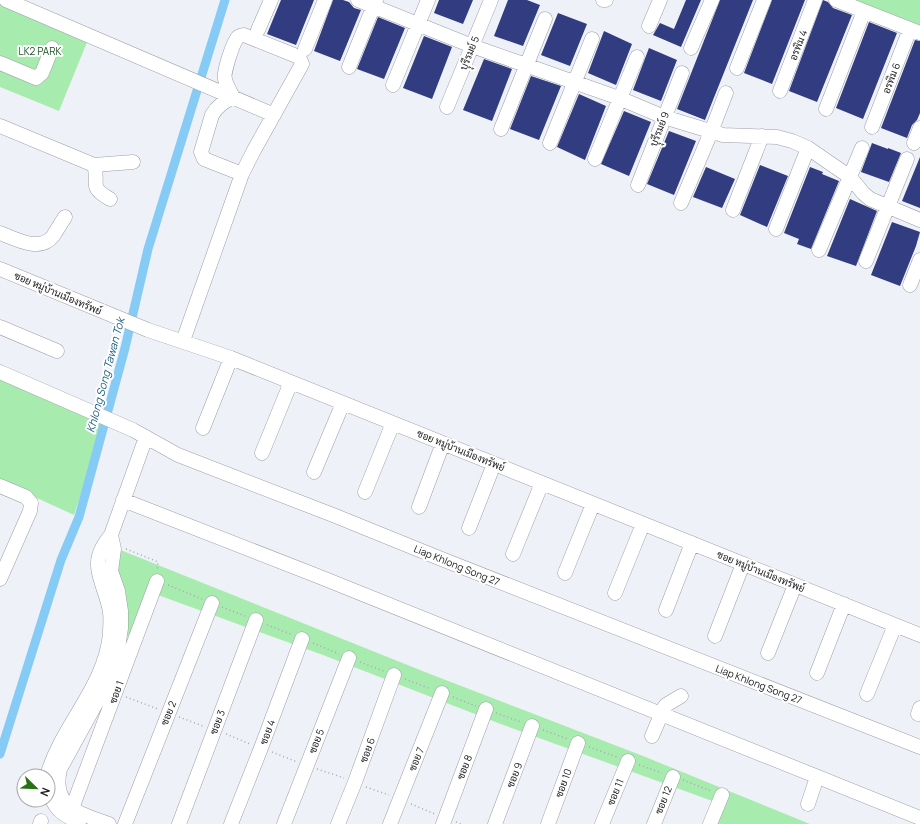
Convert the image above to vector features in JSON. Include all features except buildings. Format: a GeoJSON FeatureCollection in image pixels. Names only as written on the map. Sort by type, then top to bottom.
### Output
{"type":"FeatureCollection","features":[{"type":"Feature","properties":{"kind":"street"},"geometry":{"type":"LineString","coordinates":[[6,0],[274,115]]}},
{"type":"Feature","properties":{"kind":"street"},"geometry":{"type":"LineString","coordinates":[[258,30],[270,0]]}},
{"type":"Feature","properties":{"kind":"street"},"geometry":{"type":"LineString","coordinates":[[305,49],[325,0]]}},
{"type":"Feature","properties":{"kind":"street"},"geometry":{"type":"LineString","coordinates":[[358,0],[374,3],[418,24],[472,46],[619,98],[664,117],[723,135],[776,137],[808,148],[850,177],[870,199],[920,220]]}},
{"type":"Feature","properties":{"kind":"street"},"geometry":{"type":"LineString","coordinates":[[393,85],[428,0]]}},
{"type":"Feature","properties":{"kind":"street","name":"บุุรีรมย์ 5"},"geometry":{"type":"LineString","coordinates":[[447,107],[491,0]]}},
{"type":"Feature","properties":{"kind":"street"},"geometry":{"type":"LineString","coordinates":[[649,26],[660,0]]}},
{"type":"Feature","properties":{"kind":"street"},"geometry":{"type":"LineString","coordinates":[[691,48],[712,0]]}},
{"type":"Feature","properties":{"kind":"street"},"geometry":{"type":"LineString","coordinates":[[736,68],[764,0]]}},
{"type":"Feature","properties":{"kind":"street","name":"อรพิม 4"},"geometry":{"type":"LineString","coordinates":[[780,91],[815,0]]}},
{"type":"Feature","properties":{"kind":"street"},"geometry":{"type":"LineString","coordinates":[[836,0],[915,31]]}},
{"type":"Feature","properties":{"kind":"street"},"geometry":{"type":"LineString","coordinates":[[349,67],[374,3]]}},
{"type":"Feature","properties":{"kind":"street"},"geometry":{"type":"LineString","coordinates":[[826,109],[864,11]]}},
{"type":"Feature","properties":{"kind":"street"},"geometry":{"type":"LineString","coordinates":[[500,129],[545,19]]}},
{"type":"Feature","properties":{"kind":"street","name":"อรพิม 6"},"geometry":{"type":"LineString","coordinates":[[872,127],[915,31]]}},
{"type":"Feature","properties":{"kind":"street"},"geometry":{"type":"LineString","coordinates":[[183,342],[242,174],[301,68],[302,64],[299,57],[248,36],[241,35],[237,38],[231,51],[224,75],[230,95]]}},
{"type":"Feature","properties":{"kind":"street"},"geometry":{"type":"LineString","coordinates":[[550,143],[592,38]]}},
{"type":"Feature","properties":{"kind":"street"},"geometry":{"type":"LineString","coordinates":[[0,63],[36,78],[42,73],[52,48]]}},
{"type":"Feature","properties":{"kind":"street"},"geometry":{"type":"LineString","coordinates":[[595,159],[637,57]]}},
{"type":"Feature","properties":{"kind":"street","name":"บุุรีรมย์ 9"},"geometry":{"type":"LineString","coordinates":[[638,185],[682,73]]}},
{"type":"Feature","properties":{"kind":"street"},"geometry":{"type":"LineString","coordinates":[[681,202],[726,93]]}},
{"type":"Feature","properties":{"kind":"street"},"geometry":{"type":"LineString","coordinates":[[230,95],[217,107],[212,115],[201,152],[204,159],[242,174]]}},
{"type":"Feature","properties":{"kind":"street"},"geometry":{"type":"LineString","coordinates":[[0,126],[94,165],[133,162]]}},
{"type":"Feature","properties":{"kind":"street"},"geometry":{"type":"LineString","coordinates":[[914,143],[920,128]]}},
{"type":"Feature","properties":{"kind":"street"},"geometry":{"type":"LineString","coordinates":[[733,210],[762,136]]}},
{"type":"Feature","properties":{"kind":"street"},"geometry":{"type":"LineString","coordinates":[[776,229],[808,148]]}},
{"type":"Feature","properties":{"kind":"street"},"geometry":{"type":"LineString","coordinates":[[819,250],[862,148]]}},
{"type":"Feature","properties":{"kind":"street"},"geometry":{"type":"LineString","coordinates":[[866,261],[907,160]]}},
{"type":"Feature","properties":{"kind":"street"},"geometry":{"type":"LineString","coordinates":[[94,165],[96,170],[95,185],[97,190],[110,199]]}},
{"type":"Feature","properties":{"kind":"street"},"geometry":{"type":"LineString","coordinates":[[0,233],[28,244],[37,245],[46,242],[52,237],[65,217]]}},
{"type":"Feature","properties":{"kind":"street"},"geometry":{"type":"LineString","coordinates":[[910,285],[920,260]]}},
{"type":"Feature","properties":{"kind":"street","name":"ซอย หมู่บ้านเมืองทรัพย์"},"geometry":{"type":"LineString","coordinates":[[0,269],[116,318],[231,358],[343,402],[920,635]]}},
{"type":"Feature","properties":{"kind":"street"},"geometry":{"type":"LineString","coordinates":[[0,327],[57,351]]}},
{"type":"Feature","properties":{"kind":"street"},"geometry":{"type":"LineString","coordinates":[[203,428],[231,358]]}},
{"type":"Feature","properties":{"kind":"street","name":"Liap Khlong Song 27"},"geometry":{"type":"LineString","coordinates":[[0,372],[133,430],[178,455],[920,747]]}},
{"type":"Feature","properties":{"kind":"street"},"geometry":{"type":"LineString","coordinates":[[262,452],[291,382]]}},
{"type":"Feature","properties":{"kind":"street"},"geometry":{"type":"LineString","coordinates":[[314,472],[343,402]]}},
{"type":"Feature","properties":{"kind":"street"},"geometry":{"type":"LineString","coordinates":[[365,492],[394,423]]}},
{"type":"Feature","properties":{"kind":"street"},"geometry":{"type":"LineString","coordinates":[[109,824],[71,809],[62,797],[58,784],[60,769],[102,692],[118,649],[121,628],[98,566],[98,557],[102,548],[112,539],[123,500],[146,437]]}},
{"type":"Feature","properties":{"kind":"street"},"geometry":{"type":"LineString","coordinates":[[419,507],[443,443]]}},
{"type":"Feature","properties":{"kind":"street"},"geometry":{"type":"LineString","coordinates":[[469,528],[494,464]]}},
{"type":"Feature","properties":{"kind":"street"},"geometry":{"type":"LineString","coordinates":[[513,554],[542,483]]}},
{"type":"Feature","properties":{"kind":"street"},"geometry":{"type":"LineString","coordinates":[[0,486],[26,497],[31,503],[30,511],[0,579]]}},
{"type":"Feature","properties":{"kind":"street"},"geometry":{"type":"LineString","coordinates":[[123,500],[920,818]]}},
{"type":"Feature","properties":{"kind":"street"},"geometry":{"type":"LineString","coordinates":[[565,573],[593,504]]}},
{"type":"Feature","properties":{"kind":"street"},"geometry":{"type":"LineString","coordinates":[[615,593],[643,524]]}},
{"type":"Feature","properties":{"kind":"street"},"geometry":{"type":"LineString","coordinates":[[666,610],[692,543]]}},
{"type":"Feature","properties":{"kind":"street"},"geometry":{"type":"LineString","coordinates":[[715,636],[743,564]]}},
{"type":"Feature","properties":{"kind":"street","name":"ซอย 1"},"geometry":{"type":"LineString","coordinates":[[74,803],[102,692],[157,581]]}},
{"type":"Feature","properties":{"kind":"street"},"geometry":{"type":"LineString","coordinates":[[768,653],[795,585]]}},
{"type":"Feature","properties":{"kind":"street","name":"ซอย 2"},"geometry":{"type":"LineString","coordinates":[[125,824],[212,603]]}},
{"type":"Feature","properties":{"kind":"street"},"geometry":{"type":"LineString","coordinates":[[817,673],[844,604]]}},
{"type":"Feature","properties":{"kind":"street","name":"ซอย 3"},"geometry":{"type":"LineString","coordinates":[[179,824],[256,620]]}},
{"type":"Feature","properties":{"kind":"street"},"geometry":{"type":"LineString","coordinates":[[867,694],[895,625]]}},
{"type":"Feature","properties":{"kind":"street","name":"ซอย 4"},"geometry":{"type":"LineString","coordinates":[[231,824],[302,639]]}},
{"type":"Feature","properties":{"kind":"street","name":"ซอย 5"},"geometry":{"type":"LineString","coordinates":[[284,824],[349,658]]}},
{"type":"Feature","properties":{"kind":"street","name":"ซอย 6"},"geometry":{"type":"LineString","coordinates":[[338,824],[394,675]]}},
{"type":"Feature","properties":{"kind":"street"},"geometry":{"type":"LineString","coordinates":[[49,768],[60,742],[102,692]]}},
{"type":"Feature","properties":{"kind":"street","name":"ซอย 7"},"geometry":{"type":"LineString","coordinates":[[390,824],[442,693]]}},
{"type":"Feature","properties":{"kind":"street"},"geometry":{"type":"LineString","coordinates":[[652,736],[666,705],[681,696]]}},
{"type":"Feature","properties":{"kind":"street","name":"ซอย 8"},"geometry":{"type":"LineString","coordinates":[[444,821],[486,709]]}},
{"type":"Feature","properties":{"kind":"street","name":"ซอย 9"},"geometry":{"type":"LineString","coordinates":[[495,824],[532,726]]}},
{"type":"Feature","properties":{"kind":"street","name":"ซอย 10"},"geometry":{"type":"LineString","coordinates":[[548,824],[578,743]]}},
{"type":"Feature","properties":{"kind":"street","name":"ซอย 11"},"geometry":{"type":"LineString","coordinates":[[602,824],[628,761]]}},
{"type":"Feature","properties":{"kind":"street","name":"ซอย 12"},"geometry":{"type":"LineString","coordinates":[[654,824],[673,776]]}},
{"type":"Feature","properties":{"kind":"street"},"geometry":{"type":"LineString","coordinates":[[808,804],[817,777]]}},
{"type":"Feature","properties":{"kind":"street"},"geometry":{"type":"LineString","coordinates":[[710,824],[722,795]]}},
{"type":"Feature","properties":{"kind":"street"},"geometry":{"type":"LineString","coordinates":[[56,807],[61,813],[85,824]]}},
{"type":"Feature","properties":{"kind":"path"},"geometry":{"type":"LineString","coordinates":[[112,539],[158,562],[157,581],[349,658],[722,795]]}},
{"type":"Feature","properties":{"kind":"path"},"geometry":{"type":"LineString","coordinates":[[102,692],[168,713],[399,799],[444,821],[461,824]]}},
{"type":"Feature","properties":{"kind":"green space","name":"LK2 PARK"},"geometry":{"type":"Polygon","coordinates":[[[0,0],[59,16],[81,24],[92,30],[59,111],[0,87],[0,0]]]}},
{"type":"Feature","properties":{"kind":"green space"},"geometry":{"type":"Polygon","coordinates":[[[837,0],[920,0],[920,32],[837,0]]]}},
{"type":"Feature","properties":{"kind":"green space"},"geometry":{"type":"Polygon","coordinates":[[[0,374],[106,417],[74,515],[0,481],[0,374]]]}},
{"type":"Feature","properties":{"kind":"green space"},"geometry":{"type":"Polygon","coordinates":[[[118,549],[430,674],[643,756],[810,824],[706,824],[715,802],[498,723],[323,655],[158,595],[133,633],[125,637],[114,570],[118,549]]]}},
{"type":"Feature","properties":{"kind":"waterway","name":"Khlong Song Tawan Tok"},"geometry":{"type":"LineString","coordinates":[[0,754],[61,560],[79,517],[125,348],[148,249],[225,0]]}}]}
